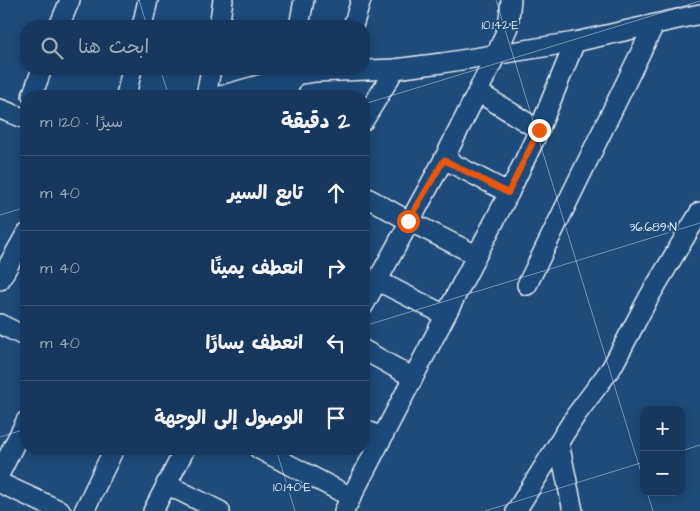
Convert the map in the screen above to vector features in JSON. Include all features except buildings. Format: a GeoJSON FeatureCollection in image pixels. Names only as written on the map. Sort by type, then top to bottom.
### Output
{"type":"FeatureCollection","features":[{"type":"Feature","properties":{"kind":"street"},"geometry":{"type":"LineString","coordinates":[[62,20],[70,0]]}},
{"type":"Feature","properties":{"kind":"street"},"geometry":{"type":"LineString","coordinates":[[143,20],[148,0]]}},
{"type":"Feature","properties":{"kind":"street"},"geometry":{"type":"LineString","coordinates":[[220,20],[223,0]]}},
{"type":"Feature","properties":{"kind":"street"},"geometry":{"type":"LineString","coordinates":[[300,20],[304,0]]}},
{"type":"Feature","properties":{"kind":"street"},"geometry":{"type":"LineString","coordinates":[[355,20],[361,0]]}},
{"type":"Feature","properties":{"kind":"street"},"geometry":{"type":"LineString","coordinates":[[370,292],[408,221],[444,160],[496,55],[508,27],[511,0]]}},
{"type":"Feature","properties":{"kind":"street"},"geometry":{"type":"LineString","coordinates":[[370,69],[395,69],[575,42],[700,14]]}},
{"type":"Feature","properties":{"kind":"street"},"geometry":{"type":"LineString","coordinates":[[526,285],[654,25]]}},
{"type":"Feature","properties":{"kind":"street"},"geometry":{"type":"LineString","coordinates":[[269,455],[348,504],[539,130],[575,42]]}},
{"type":"Feature","properties":{"kind":"street"},"geometry":{"type":"LineString","coordinates":[[370,110],[395,69]]}},
{"type":"Feature","properties":{"kind":"street"},"geometry":{"type":"LineString","coordinates":[[34,90],[40,75]]}},
{"type":"Feature","properties":{"kind":"street"},"geometry":{"type":"LineString","coordinates":[[127,90],[131,75]]}},
{"type":"Feature","properties":{"kind":"street"},"geometry":{"type":"LineString","coordinates":[[207,90],[210,75]]}},
{"type":"Feature","properties":{"kind":"street"},"geometry":{"type":"LineString","coordinates":[[238,90],[284,75]]}},
{"type":"Feature","properties":{"kind":"street"},"geometry":{"type":"LineString","coordinates":[[287,90],[292,75]]}},
{"type":"Feature","properties":{"kind":"street"},"geometry":{"type":"LineString","coordinates":[[478,92],[539,130]]}},
{"type":"Feature","properties":{"kind":"street"},"geometry":{"type":"LineString","coordinates":[[0,109],[20,114]]}},
{"type":"Feature","properties":{"kind":"street"},"geometry":{"type":"LineString","coordinates":[[444,160],[508,193]]}},
{"type":"Feature","properties":{"kind":"street"},"geometry":{"type":"LineString","coordinates":[[370,199],[476,255]]}},
{"type":"Feature","properties":{"kind":"street"},"geometry":{"type":"LineString","coordinates":[[516,511],[576,415],[612,367],[649,298],[700,212]]}},
{"type":"Feature","properties":{"kind":"street"},"geometry":{"type":"LineString","coordinates":[[0,280],[20,245]]}},
{"type":"Feature","properties":{"kind":"street"},"geometry":{"type":"LineString","coordinates":[[376,280],[446,315]]}},
{"type":"Feature","properties":{"kind":"street"},"geometry":{"type":"LineString","coordinates":[[0,324],[20,334]]}},
{"type":"Feature","properties":{"kind":"street"},"geometry":{"type":"LineString","coordinates":[[370,353],[412,377]]}},
{"type":"Feature","properties":{"kind":"street"},"geometry":{"type":"LineString","coordinates":[[370,432],[382,438]]}},
{"type":"Feature","properties":{"kind":"street"},"geometry":{"type":"LineString","coordinates":[[0,473],[20,433]]}},
{"type":"Feature","properties":{"kind":"street"},"geometry":{"type":"LineString","coordinates":[[559,443],[573,511]]}},
{"type":"Feature","properties":{"kind":"street"},"geometry":{"type":"LineString","coordinates":[[84,511],[111,455]]}},
{"type":"Feature","properties":{"kind":"street"},"geometry":{"type":"LineString","coordinates":[[153,511],[182,455]]}},
{"type":"Feature","properties":{"kind":"street"},"geometry":{"type":"LineString","coordinates":[[0,483],[61,511]]}},
{"type":"Feature","properties":{"kind":"street"},"geometry":{"type":"LineString","coordinates":[[166,484],[220,511]]}},
{"type":"Feature","properties":{"kind":"route"},"geometry":{"type":"LineString","coordinates":[[408,221],[444,160],[508,193],[539,130]]}}]}
